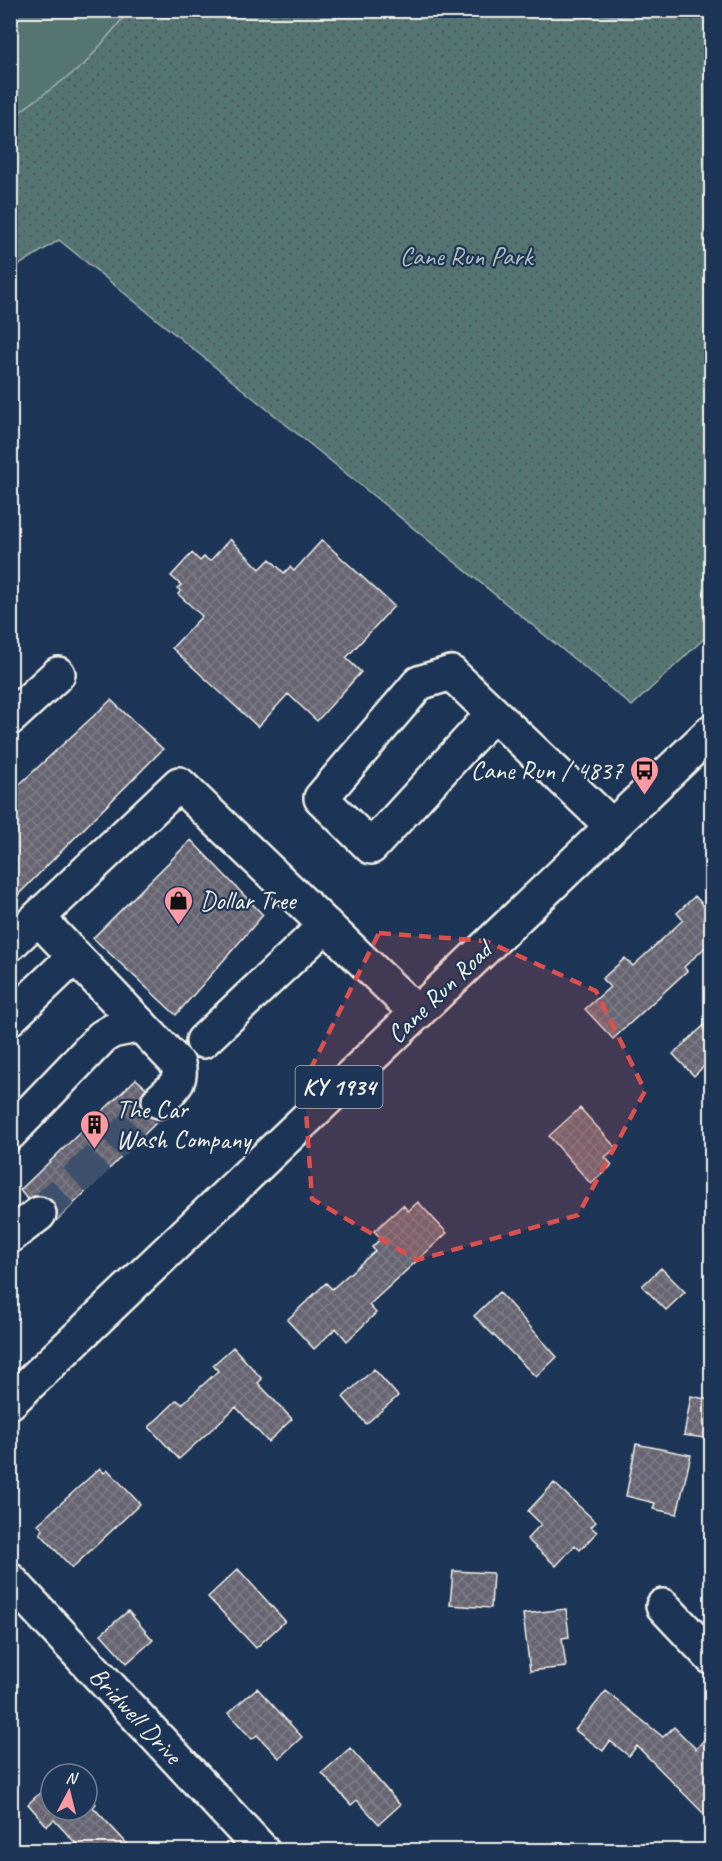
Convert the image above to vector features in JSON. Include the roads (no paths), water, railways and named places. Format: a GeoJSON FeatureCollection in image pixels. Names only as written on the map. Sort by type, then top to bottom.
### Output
{"type":"FeatureCollection","features":[{"type":"Feature","properties":{"kind":"main road"},"geometry":{"type":"LineString","coordinates":[[493,714],[371,847],[321,798],[419,683],[452,673],[612,826]]}},
{"type":"Feature","properties":{"kind":"main road"},"geometry":{"type":"LineString","coordinates":[[10,718],[58,674]]}},
{"type":"Feature","properties":{"kind":"main road","name":"Cane Run Road"},"geometry":{"type":"LineString","coordinates":[[10,1402],[711,731]]}},
{"type":"Feature","properties":{"kind":"main road"},"geometry":{"type":"LineString","coordinates":[[10,944],[179,784],[417,1013]]}},
{"type":"Feature","properties":{"kind":"main road"},"geometry":{"type":"LineString","coordinates":[[38,918],[178,1064],[181,1073],[178,1082],[159,1101]]}},
{"type":"Feature","properties":{"kind":"main road"},"geometry":{"type":"LineString","coordinates":[[203,1041],[326,925]]}},
{"type":"Feature","properties":{"kind":"main road"},"geometry":{"type":"LineString","coordinates":[[10,1018],[75,956]]}},
{"type":"Feature","properties":{"kind":"main road"},"geometry":{"type":"LineString","coordinates":[[10,1133],[102,1037],[112,1030],[141,1025]]}},
{"type":"Feature","properties":{"kind":"main road"},"geometry":{"type":"LineString","coordinates":[[10,1236],[16,1234],[39,1214]]}},
{"type":"Feature","properties":{"kind":"main road","name":"Bridwell Drive"},"geometry":{"type":"LineString","coordinates":[[10,1580],[262,1851]]}},
{"type":"Feature","properties":{"kind":"main road"},"geometry":{"type":"LineString","coordinates":[[663,1606],[711,1658]]}},
{"type":"Feature","properties":{"kind":"waterway"},"geometry":{"type":"LineString","coordinates":[[594,10],[616,14],[647,10]]}},
{"type":"Feature","properties":{"kind":"tunnel"},"geometry":{"type":"LineString","coordinates":[[39,1214],[159,1101]]}},
{"type":"Feature","properties":{"kind":"place","name":"Cane Run / 4837"},"geometry":{"type":"Point","coordinates":[644,796]}},
{"type":"Feature","properties":{"kind":"place","name":"Dollar Tree"},"geometry":{"type":"Point","coordinates":[179,926]}},
{"type":"Feature","properties":{"kind":"place","name":"The Car Wash Company"},"geometry":{"type":"Point","coordinates":[95,1150]}},
{"type":"Feature","properties":{"kind":"park label","name":"Cane Run Park"},"geometry":{"type":"Point","coordinates":[466,256]}}]}
